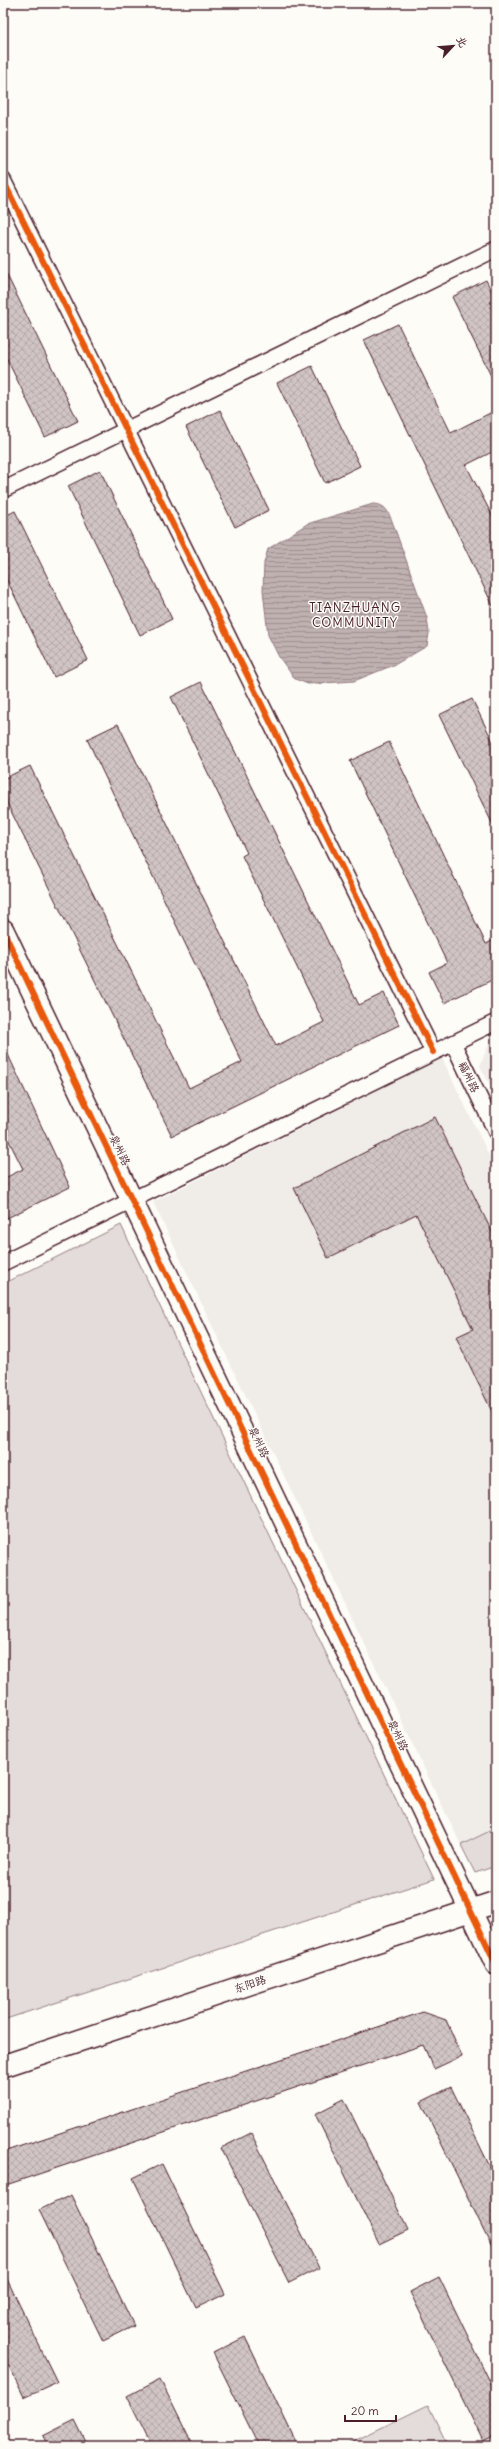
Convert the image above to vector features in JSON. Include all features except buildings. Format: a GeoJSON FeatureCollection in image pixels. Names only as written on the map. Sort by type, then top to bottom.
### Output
{"type":"FeatureCollection","features":[{"type":"Feature","properties":{"kind":"street"},"geometry":{"type":"LineString","coordinates":[[3,180],[433,1052]]}},
{"type":"Feature","properties":{"kind":"street"},"geometry":{"type":"LineString","coordinates":[[3,490],[496,249]]}},
{"type":"Feature","properties":{"kind":"street","name":"泉州路"},"geometry":{"type":"LineString","coordinates":[[3,930],[133,1199],[496,1964]]}},
{"type":"Feature","properties":{"kind":"street"},"geometry":{"type":"LineString","coordinates":[[3,1263],[496,1022]]}},
{"type":"Feature","properties":{"kind":"street","name":"福州路"},"geometry":{"type":"LineString","coordinates":[[453,1043],[496,1132]]}},
{"type":"Feature","properties":{"kind":"street","name":"东阳路"},"geometry":{"type":"LineString","coordinates":[[3,2066],[496,1902]]}},
{"type":"Feature","properties":{"kind":"shaded area"},"geometry":{"type":"Polygon","coordinates":[[[373,504],[380,505],[386,509],[392,521],[427,618],[429,633],[427,646],[396,664],[354,681],[308,684],[295,679],[279,657],[268,635],[263,590],[264,563],[268,549],[307,524],[373,504]]]}},
{"type":"Feature","properties":{"kind":"shaded area"},"geometry":{"type":"Polygon","coordinates":[[[496,1034],[496,1097],[480,1066],[492,1036],[496,1034]]]}},
{"type":"Feature","properties":{"kind":"shaded area"},"geometry":{"type":"Polygon","coordinates":[[[442,1058],[496,1170],[496,1828],[461,1845],[153,1202],[442,1058]]]}},
{"type":"Feature","properties":{"kind":"shaded area"},"geometry":{"type":"Polygon","coordinates":[[[121,1225],[434,1879],[3,2020],[3,1284],[121,1225]]]}},
{"type":"Feature","properties":{"kind":"shaded area"},"geometry":{"type":"Polygon","coordinates":[[[496,1828],[496,1866],[475,1873],[461,1845],[496,1828]]]}},
{"type":"Feature","properties":{"kind":"shaded area"},"geometry":{"type":"Polygon","coordinates":[[[428,2405],[448,2446],[349,2446],[348,2444],[428,2405]]]}},
{"type":"Feature","properties":{"kind":"cycle path"},"geometry":{"type":"LineString","coordinates":[[3,180],[433,1052]]}},
{"type":"Feature","properties":{"kind":"cycle path"},"geometry":{"type":"LineString","coordinates":[[3,930],[496,1964]]}},
{"type":"Feature","properties":{"kind":"district","name":"TIANZHUANG COMMUNITY"},"geometry":{"type":"Point","coordinates":[355,614]}}]}
